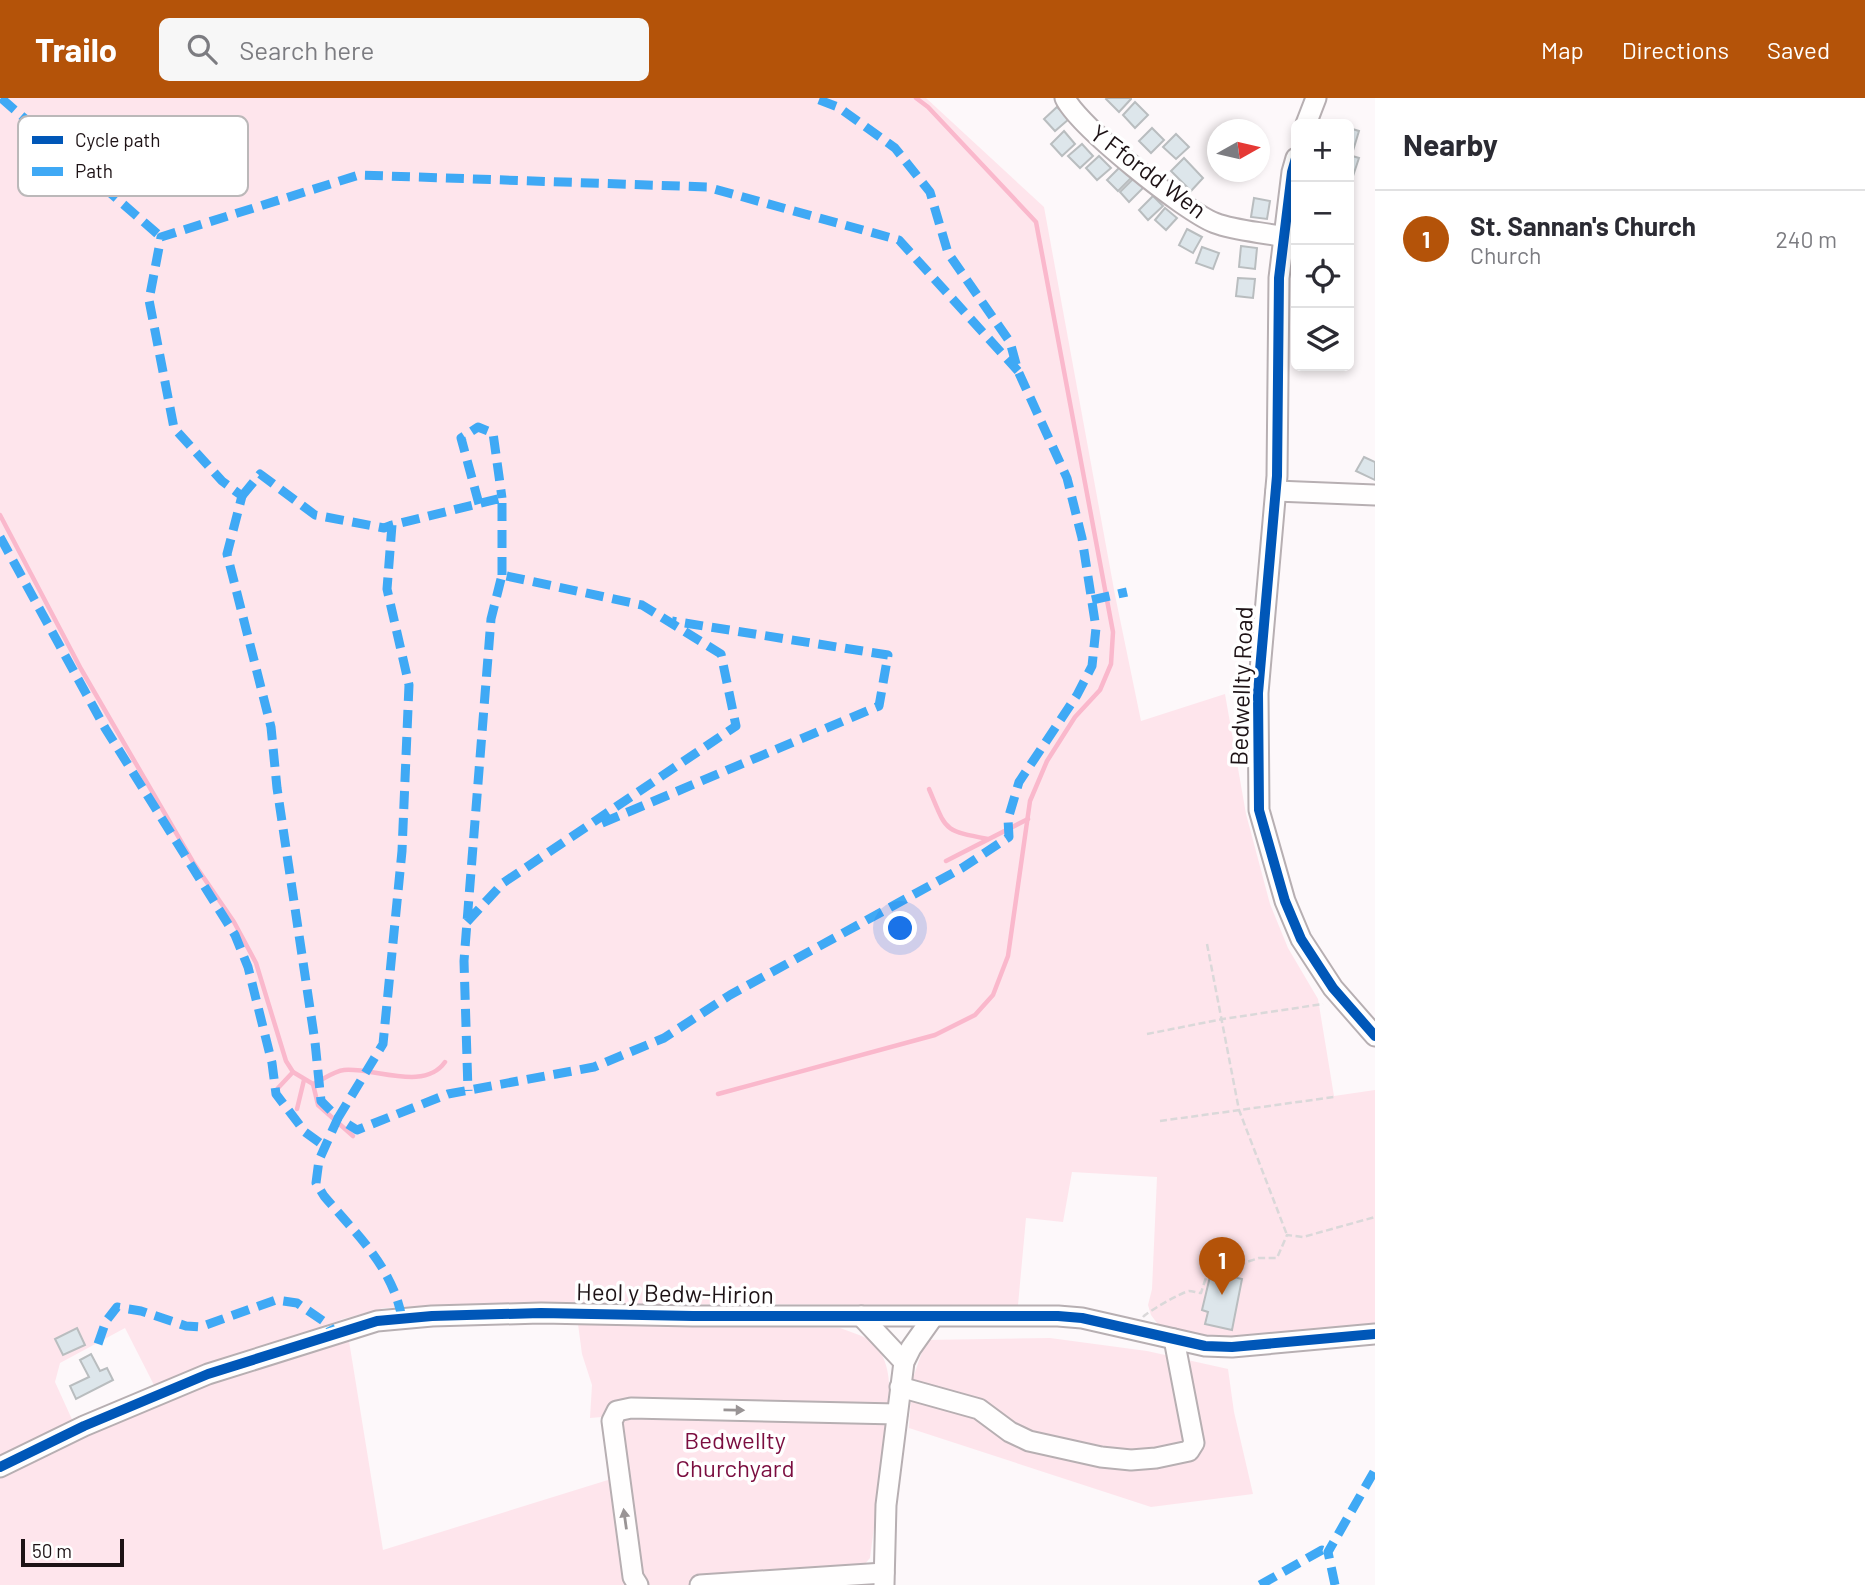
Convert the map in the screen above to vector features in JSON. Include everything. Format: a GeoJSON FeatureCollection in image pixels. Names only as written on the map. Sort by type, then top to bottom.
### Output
{"type":"FeatureCollection","features":[{"type":"Feature","properties":{"kind":"street","name":"Y Ffordd Wen"},"geometry":{"type":"LineString","coordinates":[[1065,98],[1083,123],[1160,188],[1199,215],[1215,223],[1284,237]]}},
{"type":"Feature","properties":{"kind":"street"},"geometry":{"type":"LineString","coordinates":[[1308,119],[1316,98]]}},
{"type":"Feature","properties":{"kind":"street","name":"Bedwellty Road"},"geometry":{"type":"LineString","coordinates":[[1292,182],[1279,278],[1276,491],[1258,693],[1259,810],[1285,901],[1301,939],[1333,988],[1375,1036]]}},
{"type":"Feature","properties":{"kind":"street"},"geometry":{"type":"LineString","coordinates":[[1276,491],[1375,495]]}},
{"type":"Feature","properties":{"kind":"street","name":"Heol y Bedw-Hirion"},"geometry":{"type":"LineString","coordinates":[[0,1467],[83,1426],[208,1374],[377,1321],[432,1316],[541,1313],[1070,1317],[1205,1346],[1375,1334]]}},
{"type":"Feature","properties":{"kind":"street"},"geometry":{"type":"LineString","coordinates":[[861,1316],[904,1362]]}},
{"type":"Feature","properties":{"kind":"street"},"geometry":{"type":"LineString","coordinates":[[700,1585],[884,1579],[886,1505],[904,1362],[933,1317]]}},
{"type":"Feature","properties":{"kind":"street"},"geometry":{"type":"LineString","coordinates":[[900,1387],[979,1409],[1010,1432],[1029,1441],[1101,1457],[1131,1460],[1156,1458],[1189,1451],[1194,1443],[1174,1339]]}},
{"type":"Feature","properties":{"kind":"street"},"geometry":{"type":"LineString","coordinates":[[638,1585],[633,1577],[612,1421],[617,1411],[631,1408],[897,1415]]}},
{"type":"Feature","properties":{"kind":"path"},"geometry":{"type":"LineString","coordinates":[[1133,1329],[1149,1310],[1160,1307],[1186,1291],[1201,1293],[1211,1262],[1231,1267],[1259,1258],[1278,1258],[1287,1235],[1239,1110],[1207,944]]}},
{"type":"Feature","properties":{"kind":"path"},"geometry":{"type":"LineString","coordinates":[[1147,1034],[1320,1004]]}},
{"type":"Feature","properties":{"kind":"path"},"geometry":{"type":"LineString","coordinates":[[1160,1121],[1334,1097]]}},
{"type":"Feature","properties":{"kind":"path"},"geometry":{"type":"LineString","coordinates":[[1287,1235],[1303,1237],[1375,1217]]}},
{"type":"Feature","properties":{"kind":"green space"},"geometry":{"type":"Polygon","coordinates":[[[0,98],[926,98],[1044,207],[1115,595],[1141,721],[1225,694],[1246,814],[1270,904],[1288,948],[1318,999],[1334,1096],[1375,1090],[1375,1327],[1217,1339],[1160,1327],[1151,1315],[1148,1305],[1152,1289],[1157,1177],[1072,1172],[1063,1222],[1026,1218],[1018,1305],[488,1304],[384,1308],[343,1319],[155,1387],[125,1328],[60,1363],[55,1382],[75,1426],[0,1460],[0,98]]]}},
{"type":"Feature","properties":{"kind":"green space","name":"Bedwellty Churchyard"},"geometry":{"type":"Polygon","coordinates":[[[578,1324],[840,1328],[873,1343],[886,1366],[889,1394],[888,1403],[880,1409],[885,1419],[886,1435],[870,1558],[863,1566],[862,1575],[868,1585],[0,1585],[0,1475],[128,1413],[252,1367],[340,1341],[349,1341],[383,1550],[608,1480],[602,1417],[590,1418],[592,1385],[582,1354],[578,1324]]]}},
{"type":"Feature","properties":{"kind":"green space"},"geometry":{"type":"Polygon","coordinates":[[[1050,1338],[1147,1351],[1228,1369],[1234,1412],[1253,1494],[1151,1507],[909,1428],[912,1381],[926,1340],[1050,1338]]]}},
{"type":"Feature","properties":{"kind":"building"},"geometry":{"type":"Polygon","coordinates":[[[1107,98],[1131,98],[1131,99],[1119,112],[1107,98]]]}},
{"type":"Feature","properties":{"kind":"building"},"geometry":{"type":"Polygon","coordinates":[[[1135,102],[1148,115],[1135,128],[1123,115],[1135,102]]]}},
{"type":"Feature","properties":{"kind":"building"},"geometry":{"type":"Polygon","coordinates":[[[1057,107],[1069,119],[1055,131],[1044,119],[1057,107]]]}},
{"type":"Feature","properties":{"kind":"building"},"geometry":{"type":"Polygon","coordinates":[[[1152,128],[1164,140],[1151,153],[1139,141],[1152,128]]]}},
{"type":"Feature","properties":{"kind":"building"},"geometry":{"type":"Polygon","coordinates":[[[1354,130],[1359,131],[1354,147],[1354,130]]]}},
{"type":"Feature","properties":{"kind":"building"},"geometry":{"type":"Polygon","coordinates":[[[1064,131],[1075,144],[1062,156],[1051,144],[1064,131]]]}},
{"type":"Feature","properties":{"kind":"building"},"geometry":{"type":"Polygon","coordinates":[[[1176,134],[1189,147],[1176,159],[1163,147],[1176,134]]]}},
{"type":"Feature","properties":{"kind":"building"},"geometry":{"type":"Polygon","coordinates":[[[1082,144],[1093,156],[1080,168],[1068,156],[1082,144]]]}},
{"type":"Feature","properties":{"kind":"building"},"geometry":{"type":"Polygon","coordinates":[[[1099,156],[1111,168],[1097,180],[1086,168],[1099,156]]]}},
{"type":"Feature","properties":{"kind":"building"},"geometry":{"type":"Polygon","coordinates":[[[1354,156],[1359,158],[1354,173],[1354,156]]]}},
{"type":"Feature","properties":{"kind":"building"},"geometry":{"type":"Polygon","coordinates":[[[1184,158],[1203,178],[1191,191],[1171,171],[1184,158]]]}},
{"type":"Feature","properties":{"kind":"building"},"geometry":{"type":"Polygon","coordinates":[[[1122,165],[1133,176],[1118,191],[1107,180],[1122,165]]]}},
{"type":"Feature","properties":{"kind":"building"},"geometry":{"type":"Polygon","coordinates":[[[1135,177],[1144,187],[1129,202],[1120,192],[1135,177]]]}},
{"type":"Feature","properties":{"kind":"building"},"geometry":{"type":"Polygon","coordinates":[[[1153,196],[1163,206],[1148,220],[1139,210],[1153,196]]]}},
{"type":"Feature","properties":{"kind":"building"},"geometry":{"type":"Polygon","coordinates":[[[1254,198],[1270,201],[1267,219],[1251,217],[1254,198]]]}},
{"type":"Feature","properties":{"kind":"building"},"geometry":{"type":"Polygon","coordinates":[[[1165,208],[1177,218],[1166,230],[1155,220],[1165,208]]]}},
{"type":"Feature","properties":{"kind":"building"},"geometry":{"type":"Polygon","coordinates":[[[1187,229],[1202,237],[1193,253],[1179,245],[1187,229]]]}},
{"type":"Feature","properties":{"kind":"building"},"geometry":{"type":"Polygon","coordinates":[[[1241,246],[1257,248],[1255,269],[1239,267],[1241,246]]]}},
{"type":"Feature","properties":{"kind":"building"},"geometry":{"type":"Polygon","coordinates":[[[1202,247],[1219,253],[1213,269],[1196,263],[1202,247]]]}},
{"type":"Feature","properties":{"kind":"building"},"geometry":{"type":"Polygon","coordinates":[[[1238,278],[1255,279],[1253,298],[1236,296],[1238,278]]]}},
{"type":"Feature","properties":{"kind":"building"},"geometry":{"type":"Polygon","coordinates":[[[1364,457],[1375,462],[1375,480],[1356,471],[1364,457]]]}},
{"type":"Feature","properties":{"kind":"building"},"geometry":{"type":"Polygon","coordinates":[[[1211,1262],[1231,1267],[1229,1276],[1242,1279],[1232,1330],[1205,1324],[1208,1312],[1202,1310],[1213,1264],[1211,1262]]]}},
{"type":"Feature","properties":{"kind":"building"},"geometry":{"type":"Polygon","coordinates":[[[77,1328],[85,1345],[63,1355],[55,1339],[77,1328]]]}},
{"type":"Feature","properties":{"kind":"building"},"geometry":{"type":"Polygon","coordinates":[[[91,1354],[100,1371],[107,1368],[113,1380],[76,1399],[70,1386],[89,1377],[80,1360],[91,1354]]]}},
{"type":"Feature","properties":{"kind":"waterway"},"geometry":{"type":"LineString","coordinates":[[718,1094],[935,1035],[975,1015],[993,995],[1008,956],[1030,801],[1047,761],[1075,717],[1100,690],[1111,664],[1113,632],[1036,222],[928,107],[916,98]]}},
{"type":"Feature","properties":{"kind":"waterway"},"geometry":{"type":"LineString","coordinates":[[0,515],[81,669],[193,862],[234,922],[256,963],[286,1061],[293,1072],[313,1084],[344,1070],[412,1077],[425,1075],[436,1071],[445,1062]]}},
{"type":"Feature","properties":{"kind":"waterway"},"geometry":{"type":"LineString","coordinates":[[929,789],[943,821],[948,826],[962,833],[988,839]]}},
{"type":"Feature","properties":{"kind":"waterway"},"geometry":{"type":"LineString","coordinates":[[946,861],[1028,819]]}},
{"type":"Feature","properties":{"kind":"waterway"},"geometry":{"type":"LineString","coordinates":[[278,1088],[293,1072]]}},
{"type":"Feature","properties":{"kind":"waterway"},"geometry":{"type":"LineString","coordinates":[[297,1109],[304,1080]]}},
{"type":"Feature","properties":{"kind":"waterway"},"geometry":{"type":"LineString","coordinates":[[313,1084],[318,1105],[353,1136]]}},
{"type":"Feature","properties":{"kind":"marked path"},"geometry":{"type":"LineString","coordinates":[[1,98],[22,116]]}},
{"type":"Feature","properties":{"kind":"marked path"},"geometry":{"type":"LineString","coordinates":[[402,1318],[397,1299],[382,1267],[316,1183],[319,1160],[338,1118],[357,1130],[448,1094],[594,1067],[664,1038],[730,995],[962,868],[1009,837],[1008,819],[1019,782],[1077,695],[1092,666],[1096,628],[1082,538],[1067,478],[1018,371],[1010,342],[948,253],[930,192],[895,148],[838,107],[814,98]]}},
{"type":"Feature","properties":{"kind":"marked path"},"geometry":{"type":"LineString","coordinates":[[502,575],[502,498],[392,525],[387,589],[409,685],[402,851],[383,1044],[338,1118],[321,1101],[315,1042],[277,788],[271,727],[227,554],[242,496],[222,481],[174,428],[149,300],[161,237],[359,175],[707,187],[899,240],[1018,371]]}},
{"type":"Feature","properties":{"kind":"marked path"},"geometry":{"type":"LineString","coordinates":[[114,196],[161,237]]}},
{"type":"Feature","properties":{"kind":"marked path"},"geometry":{"type":"LineString","coordinates":[[479,504],[461,438],[478,427],[493,433],[502,498]]}},
{"type":"Feature","properties":{"kind":"marked path"},"geometry":{"type":"LineString","coordinates":[[242,496],[260,474],[315,515],[384,528],[392,525]]}},
{"type":"Feature","properties":{"kind":"marked path"},"geometry":{"type":"LineString","coordinates":[[0,537],[105,728],[235,935],[248,967],[272,1063],[276,1094],[305,1132],[324,1146]]}},
{"type":"Feature","properties":{"kind":"marked path"},"geometry":{"type":"LineString","coordinates":[[467,922],[503,883],[736,726],[721,654],[642,605],[502,575],[491,619],[467,922],[464,961],[468,1091]]}},
{"type":"Feature","properties":{"kind":"marked path"},"geometry":{"type":"LineString","coordinates":[[1092,600],[1127,592]]}},
{"type":"Feature","properties":{"kind":"marked path"},"geometry":{"type":"LineString","coordinates":[[602,823],[879,706],[888,655],[672,621]]}},
{"type":"Feature","properties":{"kind":"marked path"},"geometry":{"type":"LineString","coordinates":[[98,1344],[106,1321],[117,1307],[141,1311],[186,1326],[200,1327],[276,1300],[297,1303],[329,1325],[333,1333]]}},
{"type":"Feature","properties":{"kind":"marked path"},"geometry":{"type":"LineString","coordinates":[[1335,1585],[1328,1552],[1375,1470]]}},
{"type":"Feature","properties":{"kind":"marked path"},"geometry":{"type":"LineString","coordinates":[[1260,1585],[1322,1550],[1328,1552]]}},
{"type":"Feature","properties":{"kind":"cycle path"},"geometry":{"type":"LineString","coordinates":[[1291,180],[1279,278],[1277,476],[1258,693],[1259,810],[1285,901],[1301,939],[1333,988],[1375,1036]]}},
{"type":"Feature","properties":{"kind":"cycle path"},"geometry":{"type":"LineString","coordinates":[[0,1467],[84,1426],[208,1374],[377,1321],[432,1316],[541,1313],[693,1316],[1058,1316],[1082,1318],[1205,1346],[1232,1347],[1375,1334]]}},
{"type":"Feature","properties":{"kind":"place","name":"St. Sannan's Church"},"geometry":{"type":"Point","coordinates":[1222,1295]}}]}
